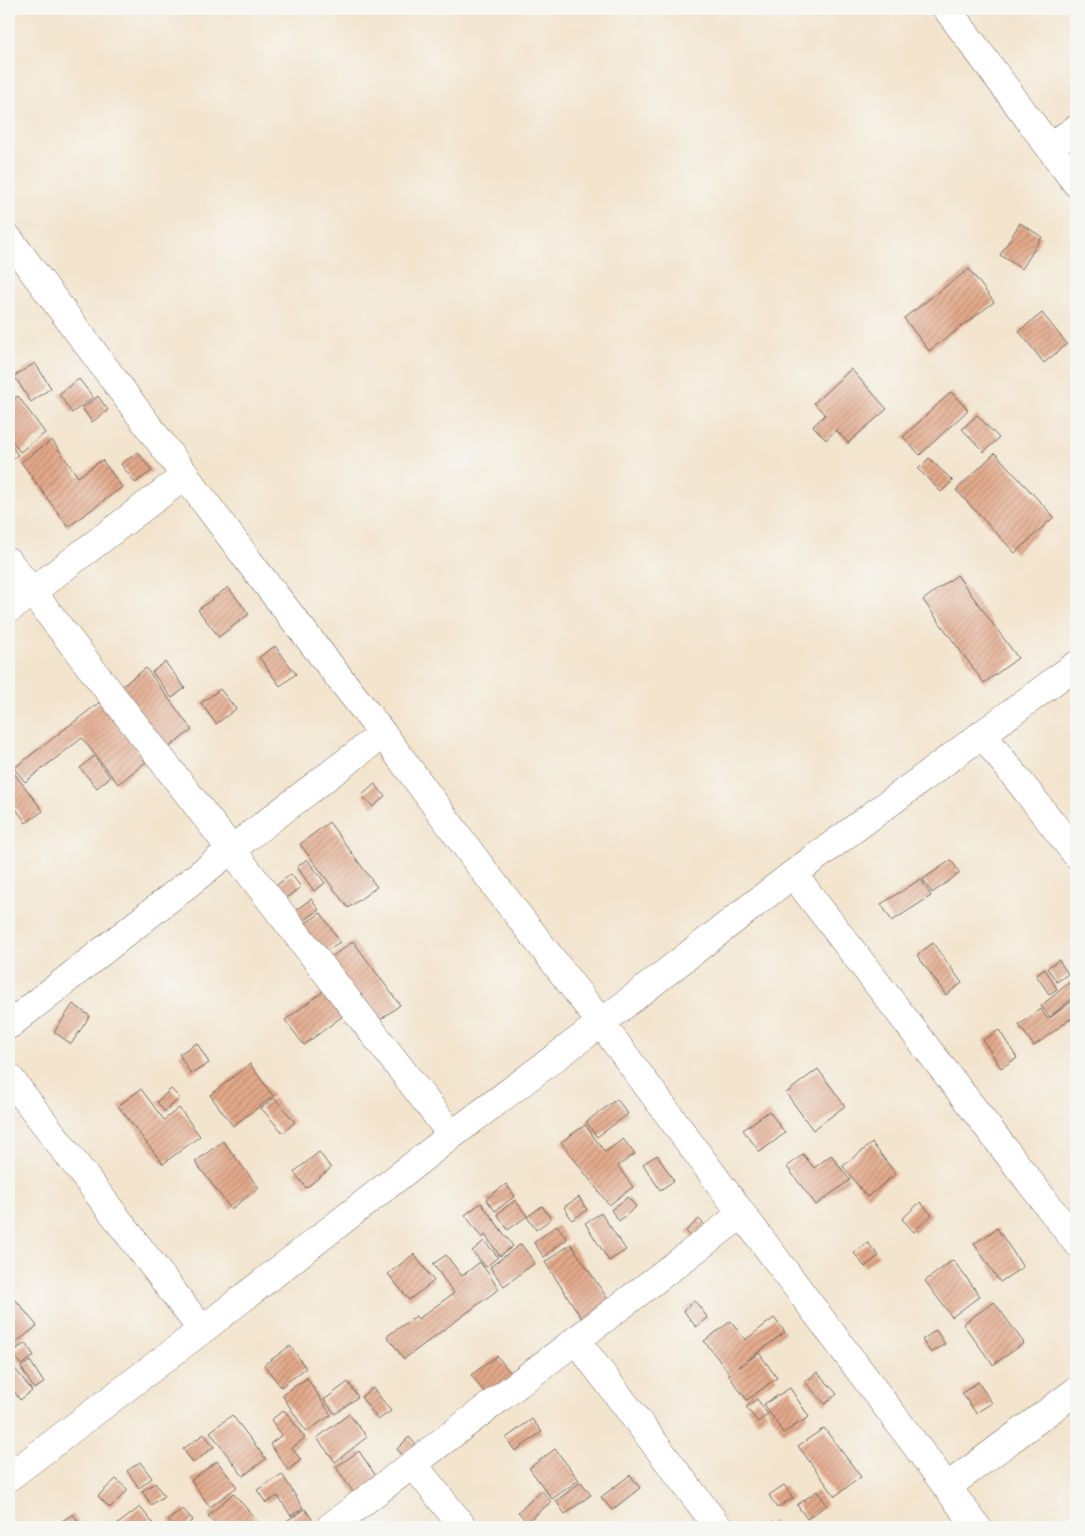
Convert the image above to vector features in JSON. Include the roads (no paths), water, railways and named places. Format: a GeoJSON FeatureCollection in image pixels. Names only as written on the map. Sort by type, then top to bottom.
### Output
{"type":"FeatureCollection","features":[{"type":"Feature","properties":{"kind":"street"},"geometry":{"type":"LineString","coordinates":[[947,9],[1076,183]]}},
{"type":"Feature","properties":{"kind":"street"},"geometry":{"type":"LineString","coordinates":[[1050,147],[1076,128]]}},
{"type":"Feature","properties":{"kind":"street"},"geometry":{"type":"LineString","coordinates":[[9,239],[254,568],[383,734],[601,1023],[977,1527]]}},
{"type":"Feature","properties":{"kind":"street"},"geometry":{"type":"LineString","coordinates":[[9,609],[186,476]]}},
{"type":"Feature","properties":{"kind":"street"},"geometry":{"type":"LineString","coordinates":[[9,562],[452,1135]]}},
{"type":"Feature","properties":{"kind":"street"},"geometry":{"type":"LineString","coordinates":[[9,1478],[793,874],[1076,665]]}},
{"type":"Feature","properties":{"kind":"street"},"geometry":{"type":"LineString","coordinates":[[9,1025],[232,849],[383,734]]}},
{"type":"Feature","properties":{"kind":"street"},"geometry":{"type":"LineString","coordinates":[[982,734],[1076,854]]}},
{"type":"Feature","properties":{"kind":"street"},"geometry":{"type":"LineString","coordinates":[[793,874],[1076,1242]]}},
{"type":"Feature","properties":{"kind":"street"},"geometry":{"type":"LineString","coordinates":[[9,1077],[202,1330]]}},
{"type":"Feature","properties":{"kind":"street"},"geometry":{"type":"LineString","coordinates":[[330,1527],[742,1214]]}},
{"type":"Feature","properties":{"kind":"street"},"geometry":{"type":"LineString","coordinates":[[576,1340],[718,1527]]}},
{"type":"Feature","properties":{"kind":"street"},"geometry":{"type":"LineString","coordinates":[[947,1487],[1076,1391]]}},
{"type":"Feature","properties":{"kind":"street"},"geometry":{"type":"LineString","coordinates":[[413,1464],[463,1527]]}}]}
